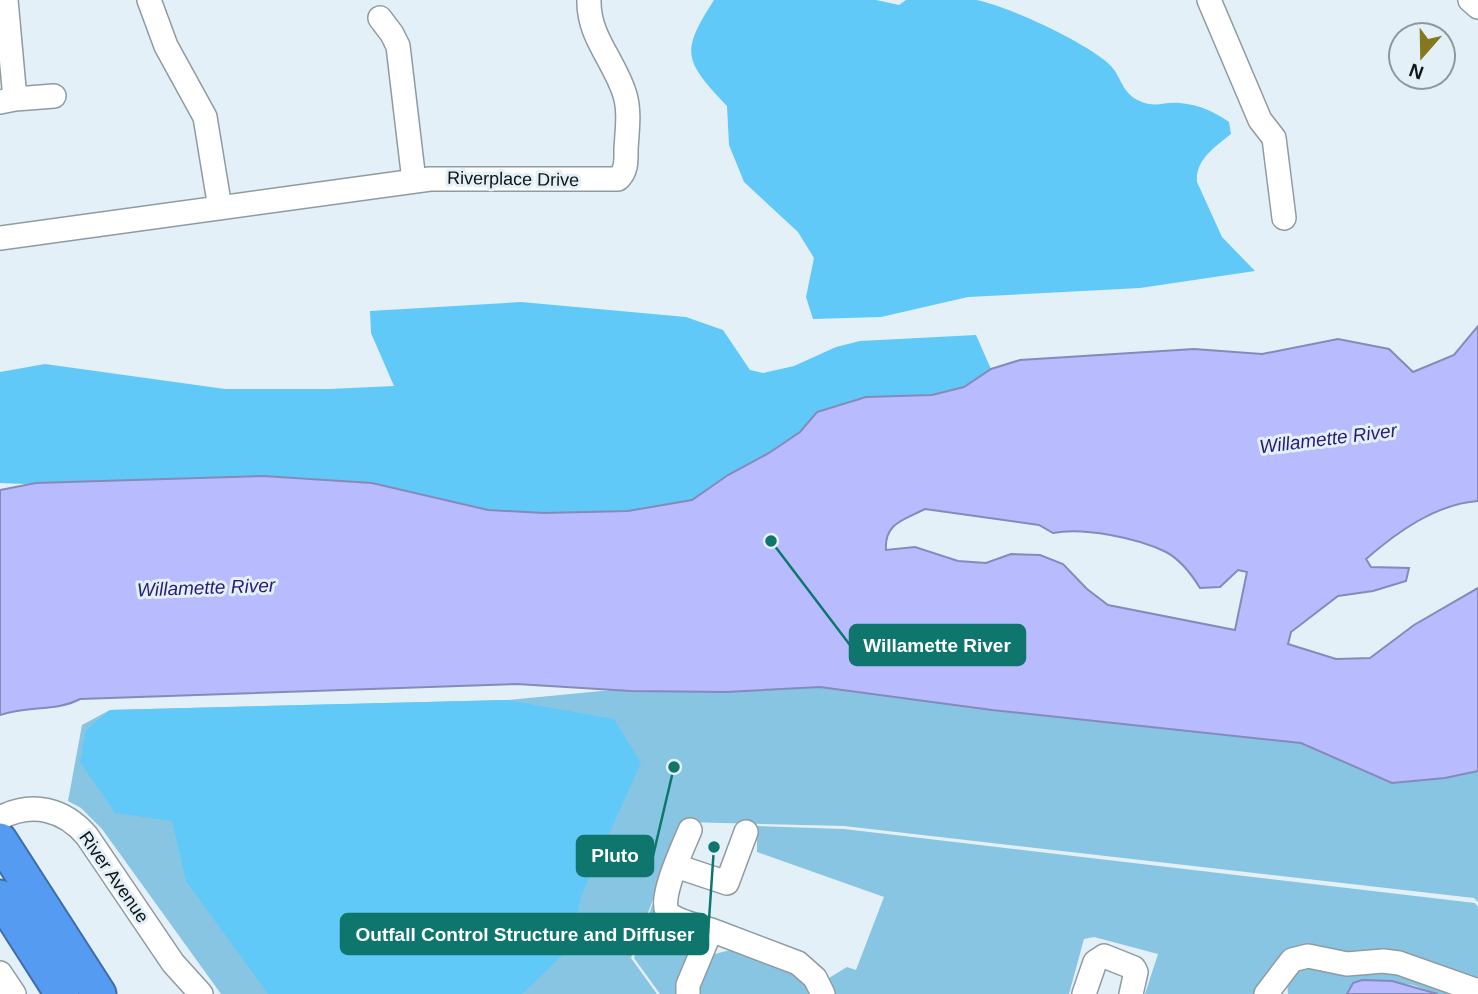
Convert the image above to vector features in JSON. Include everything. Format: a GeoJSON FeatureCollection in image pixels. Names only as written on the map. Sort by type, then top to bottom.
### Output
{"type":"FeatureCollection","features":[{"type":"Feature","properties":{"kind":"highway"},"geometry":{"type":"LineString","coordinates":[[2,836],[99,994]]}},
{"type":"Feature","properties":{"kind":"highway"},"geometry":{"type":"LineString","coordinates":[[0,897],[62,994]]}},
{"type":"Feature","properties":{"kind":"highway"},"geometry":{"type":"LineString","coordinates":[[57,929],[109,994]]}},
{"type":"Feature","properties":{"kind":"street"},"geometry":{"type":"LineString","coordinates":[[6,0],[8,100],[54,96]]}},
{"type":"Feature","properties":{"kind":"street"},"geometry":{"type":"LineString","coordinates":[[149,0],[166,46],[205,117],[220,208]]}},
{"type":"Feature","properties":{"kind":"street","name":"Riverplace Drive"},"geometry":{"type":"LineString","coordinates":[[0,238],[414,181],[446,178],[615,180],[621,177],[625,168],[628,118],[626,99],[616,72],[590,24],[589,0]]}},
{"type":"Feature","properties":{"kind":"street"},"geometry":{"type":"LineString","coordinates":[[1209,0],[1259,120],[1274,138],[1284,218]]}},
{"type":"Feature","properties":{"kind":"street"},"geometry":{"type":"LineString","coordinates":[[1470,0],[1478,8]]}},
{"type":"Feature","properties":{"kind":"street"},"geometry":{"type":"LineString","coordinates":[[380,18],[393,34],[398,47],[414,181]]}},
{"type":"Feature","properties":{"kind":"street","name":"River Avenue"},"geometry":{"type":"LineString","coordinates":[[2,836],[18,811],[50,811],[76,822],[173,963],[201,994]]}},
{"type":"Feature","properties":{"kind":"street"},"geometry":{"type":"LineString","coordinates":[[690,830],[664,896],[666,911],[798,963],[815,978],[823,994]]}},
{"type":"Feature","properties":{"kind":"street"},"geometry":{"type":"LineString","coordinates":[[676,866],[726,883],[746,832]]}},
{"type":"Feature","properties":{"kind":"street"},"geometry":{"type":"LineString","coordinates":[[688,994],[688,985],[711,930]]}},
{"type":"Feature","properties":{"kind":"street"},"geometry":{"type":"LineString","coordinates":[[1084,994],[1095,962],[1104,956],[1134,968],[1136,972],[1131,994]]}},
{"type":"Feature","properties":{"kind":"street"},"geometry":{"type":"LineString","coordinates":[[1266,994],[1292,960],[1308,956],[1347,964],[1399,962],[1478,992]]}},
{"type":"Feature","properties":{"kind":"street"},"geometry":{"type":"LineString","coordinates":[[0,973],[14,994]]}},
{"type":"Feature","properties":{"kind":"shaded area"},"geometry":{"type":"Polygon","coordinates":[[[714,0],[876,0],[899,5],[906,0],[976,0],[1007,9],[1046,26],[1098,55],[1116,72],[1126,90],[1141,102],[1194,105],[1229,122],[1231,134],[1203,161],[1197,174],[1197,182],[1222,237],[1255,271],[1140,288],[968,297],[881,317],[813,319],[806,297],[814,258],[798,232],[744,182],[729,145],[727,106],[695,66],[692,45],[696,32],[714,0]]]}},
{"type":"Feature","properties":{"kind":"shaded area"},"geometry":{"type":"Polygon","coordinates":[[[521,302],[686,317],[723,330],[750,370],[763,373],[794,366],[836,347],[860,341],[976,335],[991,369],[964,387],[932,395],[866,397],[817,412],[800,432],[692,500],[628,511],[544,513],[488,510],[372,483],[263,476],[0,483],[0,372],[45,364],[225,389],[394,386],[371,333],[370,311],[521,302]]]}},
{"type":"Feature","properties":{"kind":"shaded area"},"geometry":{"type":"Polygon","coordinates":[[[820,687],[992,710],[1301,743],[1392,783],[1445,778],[1478,771],[1478,902],[1474,898],[844,826],[682,822],[631,958],[657,994],[221,994],[102,829],[81,808],[68,801],[82,725],[110,710],[507,700],[612,690],[726,692],[820,687]]]}},
{"type":"Feature","properties":{"kind":"shaded area"},"geometry":{"type":"Polygon","coordinates":[[[507,700],[614,719],[641,763],[581,896],[572,946],[522,994],[268,994],[186,881],[172,821],[115,813],[80,762],[86,730],[110,710],[507,700]]]}},
{"type":"Feature","properties":{"kind":"shaded area"},"geometry":{"type":"Polygon","coordinates":[[[757,826],[844,829],[1475,903],[1478,907],[1478,986],[1313,951],[1255,994],[1145,994],[1158,954],[1094,937],[1084,939],[1069,994],[836,994],[829,978],[847,967],[856,970],[884,897],[757,852],[757,826]]]}},
{"type":"Feature","properties":{"kind":"shaded area"},"geometry":{"type":"Polygon","coordinates":[[[654,900],[655,907],[696,939],[681,994],[660,994],[634,958],[654,900]]]}},
{"type":"Feature","properties":{"kind":"shaded area"},"geometry":{"type":"Polygon","coordinates":[[[734,949],[802,974],[815,994],[700,994],[697,987],[711,955],[734,949]]]}},
{"type":"Feature","properties":{"kind":"shaded area"},"geometry":{"type":"Polygon","coordinates":[[[1304,964],[1380,966],[1473,994],[1438,994],[1413,985],[1375,980],[1347,994],[1288,994],[1287,981],[1304,964]]]}},
{"type":"Feature","properties":{"kind":"water"},"geometry":{"type":"Polygon","coordinates":[[[1478,326],[1478,501],[1462,503],[1432,514],[1391,539],[1366,559],[1371,567],[1409,568],[1406,581],[1373,591],[1338,596],[1291,632],[1288,644],[1336,659],[1370,658],[1414,625],[1478,588],[1478,771],[1445,778],[1392,783],[1301,743],[992,710],[820,687],[726,692],[631,691],[517,684],[80,699],[61,706],[0,715],[0,490],[36,483],[263,476],[372,483],[488,510],[544,513],[628,511],[692,500],[800,432],[817,412],[866,397],[932,395],[964,387],[991,369],[1020,360],[1194,349],[1262,354],[1338,339],[1389,349],[1413,372],[1454,355],[1478,326]],[[925,509],[892,528],[886,541],[886,550],[915,547],[958,561],[986,563],[1011,554],[1040,555],[1063,564],[1087,589],[1108,605],[1235,630],[1247,572],[1238,570],[1220,587],[1200,588],[1177,559],[1154,547],[1126,538],[1095,533],[1053,533],[1039,525],[925,509]]]}},
{"type":"Feature","properties":{"kind":"water"},"geometry":{"type":"Polygon","coordinates":[[[1362,980],[1392,981],[1438,994],[1347,994],[1353,983],[1362,980]]]}},
{"type":"Feature","properties":{"kind":"place","name":"Willamette River"},"geometry":{"type":"Point","coordinates":[771,541]}},
{"type":"Feature","properties":{"kind":"place","name":"Pluto"},"geometry":{"type":"Point","coordinates":[674,767]}},
{"type":"Feature","properties":{"kind":"place","name":"Outfall Control Structure and Diffuser"},"geometry":{"type":"Point","coordinates":[714,847]}}]}
